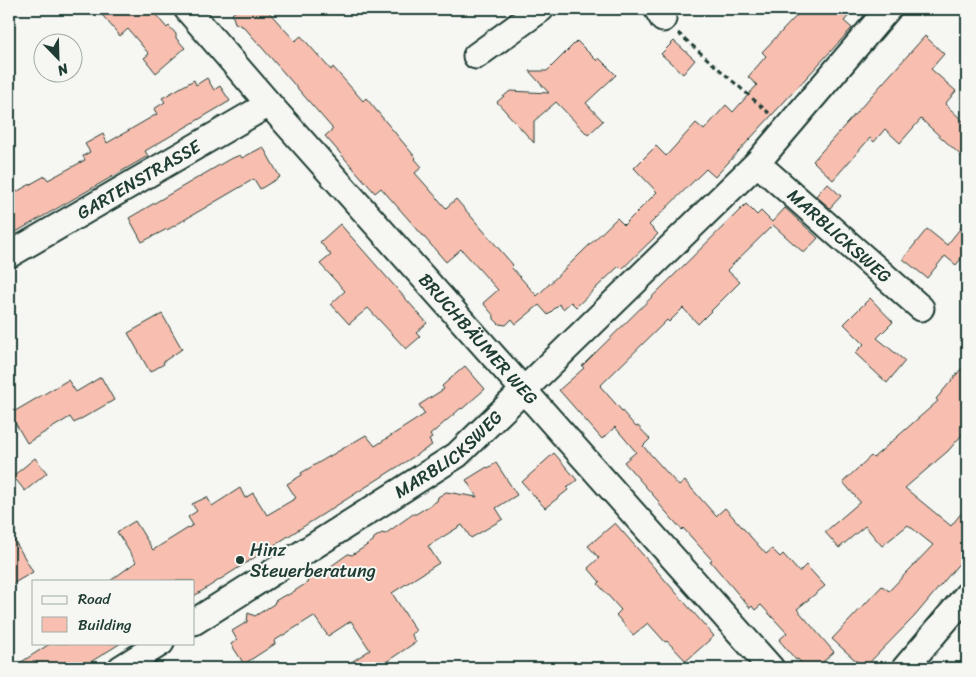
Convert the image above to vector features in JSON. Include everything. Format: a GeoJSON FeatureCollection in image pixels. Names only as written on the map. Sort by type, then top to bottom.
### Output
{"type":"FeatureCollection","features":[{"type":"Feature","properties":{"kind":"street","name":"BRUCHBÄUMER WEG"},"geometry":{"type":"LineString","coordinates":[[187,9],[524,392],[771,668]]}},
{"type":"Feature","properties":{"kind":"street"},"geometry":{"type":"LineString","coordinates":[[476,56],[541,9]]}},
{"type":"Feature","properties":{"kind":"street","name":"MARBLICKSWEG"},"geometry":{"type":"LineString","coordinates":[[195,621],[457,455],[758,163],[888,9]]}},
{"type":"Feature","properties":{"kind":"street","name":"GARTENSTRASSE"},"geometry":{"type":"LineString","coordinates":[[9,255],[270,104]]}},
{"type":"Feature","properties":{"kind":"street","name":"MARBLICKSWEG"},"geometry":{"type":"LineString","coordinates":[[758,163],[921,308]]}},
{"type":"Feature","properties":{"kind":"street"},"geometry":{"type":"LineString","coordinates":[[905,668],[967,595]]}},
{"type":"Feature","properties":{"kind":"street"},"geometry":{"type":"LineString","coordinates":[[121,668],[159,644]]}},
{"type":"Feature","properties":{"kind":"path"},"geometry":{"type":"LineString","coordinates":[[660,14],[786,128]]}},
{"type":"Feature","properties":{"kind":"building"},"geometry":{"type":"Polygon","coordinates":[[[97,9],[151,9],[167,28],[169,26],[176,34],[176,38],[185,48],[156,73],[144,58],[149,54],[128,29],[120,36],[97,9]]]}},
{"type":"Feature","properties":{"kind":"building"},"geometry":{"type":"Polygon","coordinates":[[[238,9],[266,9],[295,41],[301,36],[331,70],[333,67],[363,101],[366,98],[422,167],[415,173],[446,208],[456,199],[537,296],[617,218],[624,225],[657,192],[634,168],[656,146],[666,156],[696,123],[704,130],[726,105],[733,112],[757,85],[748,77],[766,56],[762,52],[803,9],[855,9],[844,21],[852,28],[715,177],[706,169],[649,225],[658,234],[622,269],[619,266],[576,307],[571,302],[563,309],[559,304],[548,315],[539,305],[516,324],[512,319],[506,325],[499,324],[483,303],[498,290],[461,249],[446,262],[381,188],[375,193],[325,136],[333,129],[244,27],[235,23],[232,14],[238,9]]]}},
{"type":"Feature","properties":{"kind":"building"},"geometry":{"type":"Polygon","coordinates":[[[925,36],[944,54],[931,69],[956,91],[945,104],[967,125],[967,161],[921,119],[900,143],[885,129],[874,142],[870,138],[833,180],[813,161],[925,36]]]}},
{"type":"Feature","properties":{"kind":"building"},"geometry":{"type":"Polygon","coordinates":[[[577,41],[597,61],[599,58],[616,75],[586,103],[603,121],[588,135],[556,102],[534,121],[534,143],[497,102],[510,91],[549,93],[529,71],[547,71],[577,41]]]}},
{"type":"Feature","properties":{"kind":"building"},"geometry":{"type":"Polygon","coordinates":[[[674,41],[695,60],[683,74],[661,54],[674,41]]]}},
{"type":"Feature","properties":{"kind":"building"},"geometry":{"type":"Polygon","coordinates":[[[207,78],[214,90],[220,86],[230,101],[145,151],[148,156],[9,236],[9,196],[45,176],[48,180],[85,160],[83,156],[90,152],[85,144],[103,134],[107,143],[157,114],[154,109],[165,102],[162,98],[194,80],[196,85],[207,78]]]}},
{"type":"Feature","properties":{"kind":"building"},"geometry":{"type":"Polygon","coordinates":[[[263,147],[280,177],[260,189],[254,179],[167,230],[142,242],[129,218],[228,160],[240,155],[242,158],[263,147]]]}},
{"type":"Feature","properties":{"kind":"building"},"geometry":{"type":"Polygon","coordinates":[[[827,183],[841,196],[830,208],[816,196],[827,183]]]}},
{"type":"Feature","properties":{"kind":"building"},"geometry":{"type":"Polygon","coordinates":[[[746,204],[757,215],[761,211],[772,222],[785,208],[818,238],[804,253],[773,225],[727,270],[740,282],[698,324],[683,308],[669,322],[667,320],[600,386],[636,427],[638,426],[650,439],[643,446],[679,486],[685,481],[716,516],[725,508],[766,554],[772,549],[780,557],[783,554],[799,572],[806,565],[825,586],[797,609],[834,652],[816,668],[805,668],[798,659],[796,660],[779,640],[787,633],[761,605],[755,610],[752,606],[750,608],[710,561],[712,560],[659,504],[624,462],[636,452],[615,427],[602,439],[559,390],[584,368],[582,366],[746,204]]]}},
{"type":"Feature","properties":{"kind":"building"},"geometry":{"type":"Polygon","coordinates":[[[967,220],[967,251],[956,265],[945,256],[927,278],[903,259],[927,229],[947,245],[967,220]]]}},
{"type":"Feature","properties":{"kind":"building"},"geometry":{"type":"Polygon","coordinates":[[[340,224],[427,323],[416,333],[420,337],[406,349],[368,308],[349,324],[331,304],[345,291],[320,264],[331,255],[320,242],[340,224]]]}},
{"type":"Feature","properties":{"kind":"building"},"geometry":{"type":"Polygon","coordinates":[[[870,298],[893,322],[877,338],[905,361],[887,383],[855,353],[864,344],[844,324],[870,298]]]}},
{"type":"Feature","properties":{"kind":"building"},"geometry":{"type":"Polygon","coordinates":[[[162,314],[182,349],[163,362],[164,364],[150,372],[128,333],[162,314]]]}},
{"type":"Feature","properties":{"kind":"building"},"geometry":{"type":"Polygon","coordinates":[[[967,362],[967,429],[948,451],[905,488],[951,526],[967,506],[967,554],[914,617],[864,668],[832,639],[882,586],[889,591],[933,545],[908,525],[882,546],[865,526],[839,548],[825,532],[860,502],[843,482],[871,456],[873,458],[938,401],[936,399],[967,362]]]}},
{"type":"Feature","properties":{"kind":"building"},"geometry":{"type":"Polygon","coordinates":[[[465,366],[485,389],[430,435],[432,438],[429,440],[432,445],[195,595],[195,580],[111,580],[136,562],[117,532],[135,521],[153,550],[193,525],[188,517],[197,511],[192,504],[207,497],[212,506],[240,488],[245,498],[253,493],[267,515],[296,498],[287,484],[302,475],[301,473],[366,435],[375,446],[425,414],[419,405],[444,389],[442,386],[465,366]]]}},
{"type":"Feature","properties":{"kind":"building"},"geometry":{"type":"Polygon","coordinates":[[[101,377],[114,400],[74,423],[70,417],[27,443],[10,414],[68,380],[76,392],[101,377]]]}},
{"type":"Feature","properties":{"kind":"building"},"geometry":{"type":"Polygon","coordinates":[[[554,453],[577,480],[567,488],[568,490],[545,508],[522,482],[554,453]]]}},
{"type":"Feature","properties":{"kind":"building"},"geometry":{"type":"Polygon","coordinates":[[[35,458],[47,473],[25,491],[13,476],[35,458]]]}},
{"type":"Feature","properties":{"kind":"building"},"geometry":{"type":"Polygon","coordinates":[[[496,463],[517,495],[496,508],[503,519],[471,538],[462,525],[428,546],[439,563],[392,593],[416,631],[411,634],[416,642],[377,668],[342,668],[370,650],[351,621],[328,636],[314,616],[274,641],[275,644],[244,664],[231,644],[237,640],[232,631],[247,622],[248,613],[255,616],[348,554],[352,555],[373,541],[374,538],[382,533],[385,534],[413,514],[437,501],[438,497],[446,492],[477,497],[466,480],[496,463]]]}},
{"type":"Feature","properties":{"kind":"building"},"geometry":{"type":"Polygon","coordinates":[[[615,523],[714,636],[686,661],[648,623],[633,635],[616,615],[621,610],[598,584],[600,582],[588,568],[599,558],[588,546],[615,523]]]}},
{"type":"Feature","properties":{"kind":"building"},"geometry":{"type":"Polygon","coordinates":[[[9,531],[33,572],[9,586],[9,531]]]}},
{"type":"Feature","properties":{"kind":"building"},"geometry":{"type":"Polygon","coordinates":[[[49,644],[119,644],[81,668],[12,668],[49,644]]]}},
{"type":"Feature","properties":{"kind":"place","name":"Hinz Steuerberatung"},"geometry":{"type":"Point","coordinates":[240,560]}}]}
